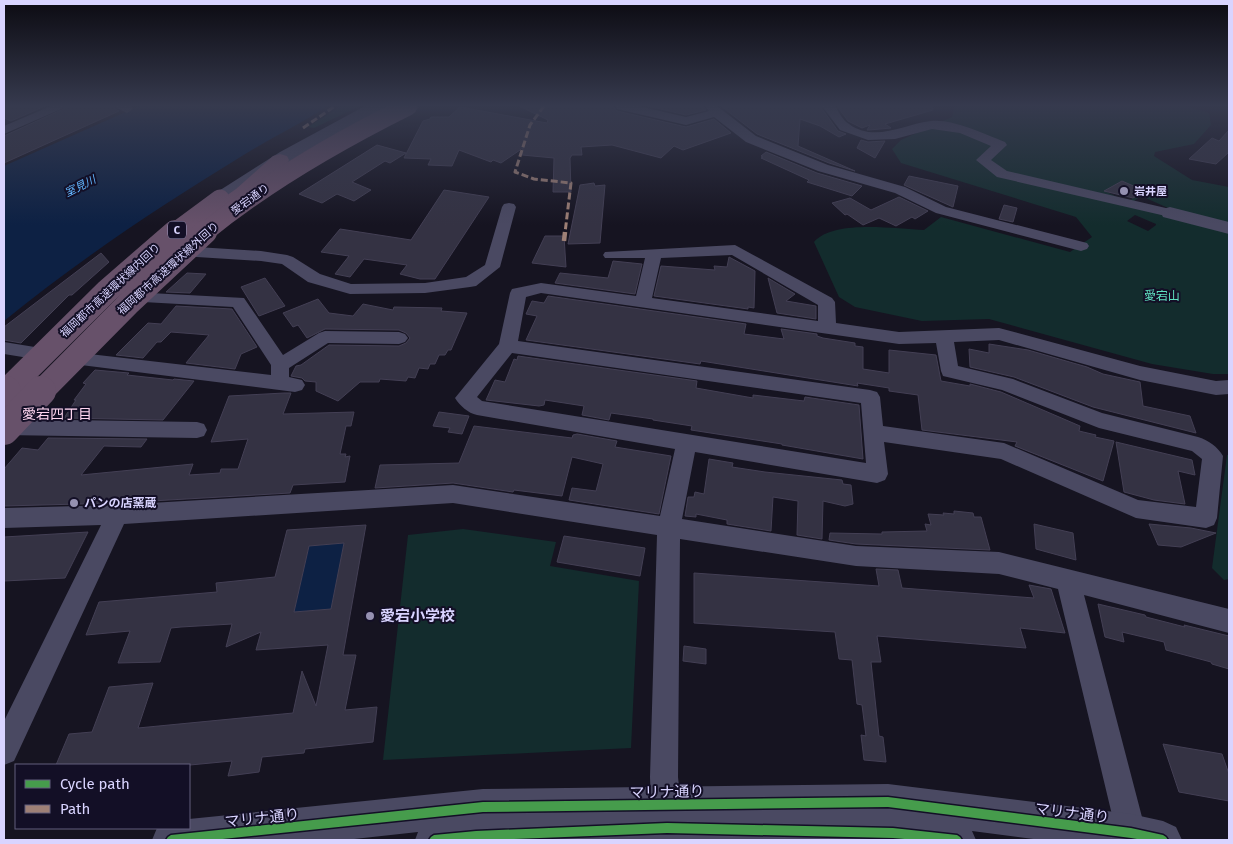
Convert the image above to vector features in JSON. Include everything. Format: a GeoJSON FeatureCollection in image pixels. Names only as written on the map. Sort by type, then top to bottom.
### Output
{"type":"FeatureCollection","features":[{"type":"Feature","properties":{"kind":"highway","name":"福岡都市高速環状線内回り"},"geometry":{"type":"LineString","coordinates":[[4,392],[100,297],[181,227],[233,190],[304,145]]}},
{"type":"Feature","properties":{"kind":"highway","name":"福岡都市高速環状線外回り"},"geometry":{"type":"LineString","coordinates":[[4,428],[125,307],[208,230],[261,190],[333,145]]}},
{"type":"Feature","properties":{"kind":"highway","name":"C"},"geometry":{"type":"LineString","coordinates":[[4,405],[134,280],[192,230],[243,193],[280,160]]}},
{"type":"Feature","properties":{"kind":"street","name":"愛宕通り"},"geometry":{"type":"LineString","coordinates":[[4,392],[105,292],[156,247],[229,192],[300,145]]}},
{"type":"Feature","properties":{"kind":"street","name":"愛宕通り"},"geometry":{"type":"LineString","coordinates":[[4,428],[132,297],[181,251],[250,198],[297,166],[333,145]]}},
{"type":"Feature","properties":{"kind":"street"},"geometry":{"type":"LineString","coordinates":[[767,145],[823,168],[900,190],[941,210],[1081,246]]}},
{"type":"Feature","properties":{"kind":"street"},"geometry":{"type":"LineString","coordinates":[[1000,145],[983,160],[1002,174],[1229,228]]}},
{"type":"Feature","properties":{"kind":"street"},"geometry":{"type":"LineString","coordinates":[[181,251],[261,256],[287,260],[314,278],[350,289],[425,288],[470,282],[492,266],[508,207]]}},
{"type":"Feature","properties":{"kind":"street"},"geometry":{"type":"LineString","coordinates":[[611,255],[735,250],[826,302],[827,328]]}},
{"type":"Feature","properties":{"kind":"street"},"geometry":{"type":"LineString","coordinates":[[643,302],[654,254]]}},
{"type":"Feature","properties":{"kind":"street"},"geometry":{"type":"LineString","coordinates":[[508,346],[870,396],[877,474],[477,408],[465,398],[508,346],[518,293],[542,288],[898,338],[999,334],[1140,373],[1216,388],[1229,387]]}},
{"type":"Feature","properties":{"kind":"street"},"geometry":{"type":"LineString","coordinates":[[132,297],[238,302],[285,378]]}},
{"type":"Feature","properties":{"kind":"street"},"geometry":{"type":"LineString","coordinates":[[285,378],[325,337],[399,338]]}},
{"type":"Feature","properties":{"kind":"street"},"geometry":{"type":"LineString","coordinates":[[874,432],[1004,451],[1136,509],[1206,518],[1213,456],[1198,445],[1099,420],[1006,384],[950,371],[944,337]]}},
{"type":"Feature","properties":{"kind":"street"},"geometry":{"type":"LineString","coordinates":[[4,348],[41,354]]}},
{"type":"Feature","properties":{"kind":"street"},"geometry":{"type":"LineString","coordinates":[[72,358],[285,378]]}},
{"type":"Feature","properties":{"kind":"street"},"geometry":{"type":"LineString","coordinates":[[4,428],[197,430]]}},
{"type":"Feature","properties":{"kind":"street"},"geometry":{"type":"LineString","coordinates":[[667,824],[664,777],[669,527],[687,443]]}},
{"type":"Feature","properties":{"kind":"street"},"geometry":{"type":"LineString","coordinates":[[4,518],[117,515],[453,494],[856,556],[999,563],[1229,621]]}},
{"type":"Feature","properties":{"kind":"street"},"geometry":{"type":"LineString","coordinates":[[4,751],[117,515]]}},
{"type":"Feature","properties":{"kind":"street"},"geometry":{"type":"LineString","coordinates":[[1068,581],[1142,838]]}},
{"type":"Feature","properties":{"kind":"street","name":"マリナ通り"},"geometry":{"type":"LineString","coordinates":[[434,840],[667,824],[888,802],[1142,838]]}},
{"type":"Feature","properties":{"kind":"street","name":"マリナ通り"},"geometry":{"type":"LineString","coordinates":[[170,840],[483,808],[667,824],[893,832],[957,840]]}},
{"type":"Feature","properties":{"kind":"green space","name":"愛宕山"},"geometry":{"type":"Polygon","coordinates":[[[896,145],[1187,145],[1155,152],[1154,156],[1192,180],[1229,187],[1229,374],[1213,374],[1152,364],[989,319],[922,321],[855,307],[839,297],[814,242],[823,235],[836,230],[882,227],[924,230],[941,217],[1070,252],[1092,237],[1076,217],[901,163],[892,149],[896,145]],[[1122,181],[1105,191],[1127,202],[1144,191],[1122,181]],[[1141,196],[1134,201],[1166,215],[1175,211],[1141,196]],[[1135,215],[1127,221],[1148,231],[1156,225],[1156,224],[1135,215]]]}},
{"type":"Feature","properties":{"kind":"green space"},"geometry":{"type":"Polygon","coordinates":[[[1227,455],[1229,455],[1229,579],[1224,580],[1212,568],[1227,455]]]}},
{"type":"Feature","properties":{"kind":"green space"},"geometry":{"type":"Polygon","coordinates":[[[463,529],[556,542],[550,566],[639,581],[631,748],[383,760],[408,535],[463,529]]]}},
{"type":"Feature","properties":{"kind":"water","name":"室見川"},"geometry":{"type":"Polygon","coordinates":[[[50,145],[261,145],[150,214],[32,298],[4,321],[4,166],[50,145]]]}},
{"type":"Feature","properties":{"kind":"water"},"geometry":{"type":"Polygon","coordinates":[[[344,543],[331,609],[294,612],[309,546],[344,543]]]}},
{"type":"Feature","properties":{"kind":"building"},"geometry":{"type":"Polygon","coordinates":[[[4,145],[43,145],[4,163],[4,145]]]}},
{"type":"Feature","properties":{"kind":"building"},"geometry":{"type":"Polygon","coordinates":[[[376,145],[406,153],[390,163],[385,161],[352,182],[371,190],[354,201],[337,194],[322,203],[299,194],[376,145]]]}},
{"type":"Feature","properties":{"kind":"building"},"geometry":{"type":"Polygon","coordinates":[[[410,145],[606,145],[581,147],[582,155],[572,155],[570,158],[571,192],[553,192],[554,158],[522,155],[523,148],[501,163],[493,160],[491,162],[459,150],[452,166],[428,165],[431,159],[404,158],[410,145]]]}},
{"type":"Feature","properties":{"kind":"building"},"geometry":{"type":"Polygon","coordinates":[[[613,145],[696,145],[683,150],[674,146],[661,158],[613,145]]]}},
{"type":"Feature","properties":{"kind":"building"},"geometry":{"type":"Polygon","coordinates":[[[785,145],[798,145],[855,171],[785,145]]]}},
{"type":"Feature","properties":{"kind":"building"},"geometry":{"type":"Polygon","coordinates":[[[858,145],[882,145],[875,158],[857,148],[858,145]]]}},
{"type":"Feature","properties":{"kind":"building"},"geometry":{"type":"Polygon","coordinates":[[[1204,145],[1229,145],[1229,152],[1216,164],[1189,159],[1204,145]]]}},
{"type":"Feature","properties":{"kind":"building"},"geometry":{"type":"Polygon","coordinates":[[[766,152],[817,173],[862,186],[852,196],[807,182],[809,180],[761,158],[766,152]]]}},
{"type":"Feature","properties":{"kind":"building"},"geometry":{"type":"Polygon","coordinates":[[[909,176],[958,186],[953,207],[904,185],[909,176]]]}},
{"type":"Feature","properties":{"kind":"building","name":"岩井屋"},"geometry":{"type":"Polygon","coordinates":[[[1122,181],[1145,191],[1133,198],[1104,191],[1122,181]]]}},
{"type":"Feature","properties":{"kind":"building"},"geometry":{"type":"Polygon","coordinates":[[[594,183],[595,186],[605,185],[600,243],[568,244],[580,185],[594,183]]]}},
{"type":"Feature","properties":{"kind":"building"},"geometry":{"type":"Polygon","coordinates":[[[444,190],[489,197],[435,279],[420,279],[400,274],[407,265],[364,259],[350,277],[335,274],[349,256],[321,252],[340,229],[411,240],[444,190]]]}},
{"type":"Feature","properties":{"kind":"building"},"geometry":{"type":"Polygon","coordinates":[[[899,197],[928,211],[915,219],[912,217],[896,226],[879,218],[863,225],[847,214],[845,215],[832,203],[850,198],[871,210],[899,197]]]}},
{"type":"Feature","properties":{"kind":"building"},"geometry":{"type":"Polygon","coordinates":[[[1004,205],[1017,208],[1013,222],[999,219],[1004,205]]]}},
{"type":"Feature","properties":{"kind":"building"},"geometry":{"type":"Polygon","coordinates":[[[545,236],[564,236],[566,267],[532,263],[545,236]]]}},
{"type":"Feature","properties":{"kind":"building"},"geometry":{"type":"Polygon","coordinates":[[[101,253],[109,262],[72,295],[69,295],[21,343],[4,340],[4,327],[101,253]]]}},
{"type":"Feature","properties":{"kind":"building"},"geometry":{"type":"Polygon","coordinates":[[[729,257],[755,271],[754,308],[748,307],[748,309],[654,296],[661,266],[715,270],[714,266],[727,267],[729,257]]]}},
{"type":"Feature","properties":{"kind":"building"},"geometry":{"type":"Polygon","coordinates":[[[613,261],[642,264],[635,294],[555,283],[560,273],[608,278],[613,261]]]}},
{"type":"Feature","properties":{"kind":"building"},"geometry":{"type":"Polygon","coordinates":[[[187,273],[206,274],[190,293],[166,292],[187,273]]]}},
{"type":"Feature","properties":{"kind":"building"},"geometry":{"type":"Polygon","coordinates":[[[265,278],[285,306],[259,316],[241,287],[265,278]]]}},
{"type":"Feature","properties":{"kind":"building"},"geometry":{"type":"Polygon","coordinates":[[[768,278],[795,294],[786,301],[816,306],[816,319],[777,313],[768,278]]]}},
{"type":"Feature","properties":{"kind":"building"},"geometry":{"type":"Polygon","coordinates":[[[548,296],[746,324],[744,334],[784,339],[781,329],[817,334],[817,336],[823,338],[855,343],[855,346],[863,347],[863,369],[889,373],[889,350],[936,355],[941,381],[970,386],[970,384],[1001,392],[1080,426],[1079,431],[1114,441],[1103,481],[1015,446],[1017,442],[922,430],[918,395],[889,391],[889,388],[857,383],[858,386],[701,361],[700,364],[526,340],[537,316],[526,314],[532,301],[544,303],[548,296]]]}},
{"type":"Feature","properties":{"kind":"building"},"geometry":{"type":"Polygon","coordinates":[[[318,299],[329,313],[353,316],[363,304],[393,310],[394,307],[442,308],[441,311],[467,313],[451,350],[448,350],[445,355],[439,355],[435,364],[430,364],[428,369],[419,368],[415,378],[408,377],[406,381],[380,379],[379,382],[360,382],[338,401],[316,391],[316,382],[305,381],[302,378],[291,376],[296,366],[301,365],[329,345],[399,346],[406,343],[410,338],[406,333],[399,330],[325,329],[307,338],[298,325],[293,327],[283,313],[318,299]]]}},
{"type":"Feature","properties":{"kind":"building"},"geometry":{"type":"Polygon","coordinates":[[[176,306],[232,309],[257,347],[241,354],[235,369],[186,363],[209,335],[171,332],[161,342],[157,342],[143,358],[116,355],[148,323],[161,324],[176,306]]]}},
{"type":"Feature","properties":{"kind":"building"},"geometry":{"type":"Polygon","coordinates":[[[989,344],[1028,350],[1087,367],[1103,374],[1140,382],[1143,406],[1190,416],[1196,433],[1093,407],[1014,377],[970,367],[969,349],[989,353],[989,344]]]}},
{"type":"Feature","properties":{"kind":"building"},"geometry":{"type":"Polygon","coordinates":[[[518,356],[697,381],[696,388],[753,398],[753,395],[804,401],[805,397],[859,405],[863,459],[691,430],[692,426],[653,419],[611,413],[609,420],[582,415],[584,406],[545,400],[544,405],[539,406],[486,400],[495,380],[505,382],[514,359],[517,360],[518,356]]]}},
{"type":"Feature","properties":{"kind":"building"},"geometry":{"type":"Polygon","coordinates":[[[95,370],[194,381],[163,420],[64,418],[86,384],[83,383],[95,370]]]}},
{"type":"Feature","properties":{"kind":"building"},"geometry":{"type":"Polygon","coordinates":[[[291,393],[283,414],[354,412],[351,426],[346,426],[340,454],[346,454],[345,457],[350,456],[345,482],[293,485],[290,493],[117,503],[4,506],[4,469],[22,448],[38,450],[48,438],[147,439],[141,447],[104,446],[81,475],[193,464],[189,475],[220,473],[221,469],[238,469],[248,439],[211,442],[229,396],[291,393]]]}},
{"type":"Feature","properties":{"kind":"building"},"geometry":{"type":"Polygon","coordinates":[[[439,412],[469,416],[462,434],[448,432],[450,428],[433,426],[439,412]]]}},
{"type":"Feature","properties":{"kind":"building"},"geometry":{"type":"Polygon","coordinates":[[[474,426],[572,438],[573,435],[577,434],[617,441],[615,447],[671,456],[659,514],[569,500],[572,488],[596,491],[603,464],[572,457],[562,496],[514,490],[513,492],[453,483],[375,488],[380,465],[459,463],[474,426]]]}},
{"type":"Feature","properties":{"kind":"building"},"geometry":{"type":"Polygon","coordinates":[[[1116,442],[1192,460],[1195,475],[1178,471],[1185,504],[1154,500],[1124,492],[1116,442]]]}},
{"type":"Feature","properties":{"kind":"building"},"geometry":{"type":"Polygon","coordinates":[[[709,459],[733,463],[732,467],[842,480],[843,484],[851,485],[853,504],[845,506],[823,501],[822,539],[797,535],[798,501],[773,497],[771,531],[727,524],[727,520],[696,514],[696,517],[685,516],[688,497],[694,497],[695,492],[704,494],[709,459]]]}},
{"type":"Feature","properties":{"kind":"building"},"geometry":{"type":"Polygon","coordinates":[[[954,511],[973,513],[974,517],[981,517],[990,550],[856,544],[829,540],[830,533],[882,534],[882,532],[927,531],[925,524],[931,525],[928,514],[954,514],[954,511]]]}},
{"type":"Feature","properties":{"kind":"building"},"geometry":{"type":"Polygon","coordinates":[[[1034,524],[1073,533],[1076,560],[1036,549],[1034,524]]]}},
{"type":"Feature","properties":{"kind":"building"},"geometry":{"type":"Polygon","coordinates":[[[1149,524],[1191,528],[1216,533],[1181,547],[1158,545],[1149,524]]]}},
{"type":"Feature","properties":{"kind":"building"},"geometry":{"type":"Polygon","coordinates":[[[366,525],[343,655],[356,655],[345,710],[377,707],[373,742],[305,749],[304,753],[262,757],[259,772],[228,776],[232,761],[190,765],[56,764],[69,734],[92,732],[109,687],[153,683],[138,728],[293,713],[302,671],[316,706],[328,645],[256,650],[261,632],[226,647],[232,624],[181,627],[171,628],[160,662],[118,663],[130,631],[86,635],[99,602],[217,592],[216,583],[275,577],[287,530],[366,525]],[[344,543],[309,546],[294,612],[331,609],[344,543]]]}},
{"type":"Feature","properties":{"kind":"building"},"geometry":{"type":"Polygon","coordinates":[[[88,532],[65,578],[4,581],[4,537],[88,532]]]}},
{"type":"Feature","properties":{"kind":"building"},"geometry":{"type":"Polygon","coordinates":[[[564,536],[645,548],[640,576],[557,562],[564,536]]]}},
{"type":"Feature","properties":{"kind":"building"},"geometry":{"type":"Polygon","coordinates":[[[876,569],[898,570],[902,588],[1034,598],[1029,585],[1051,589],[1065,633],[1020,628],[1026,648],[877,636],[881,662],[871,662],[879,736],[883,737],[886,762],[864,760],[861,735],[866,736],[862,705],[857,704],[852,660],[839,659],[835,632],[694,623],[694,573],[879,586],[876,569]]]}},
{"type":"Feature","properties":{"kind":"building"},"geometry":{"type":"Polygon","coordinates":[[[1098,604],[1185,627],[1184,625],[1229,636],[1229,669],[1212,664],[1211,662],[1166,650],[1164,642],[1122,632],[1124,642],[1105,637],[1098,604]]]}},
{"type":"Feature","properties":{"kind":"building"},"geometry":{"type":"Polygon","coordinates":[[[684,646],[706,649],[706,664],[683,661],[684,646]]]}},
{"type":"Feature","properties":{"kind":"building"},"geometry":{"type":"Polygon","coordinates":[[[1163,744],[1222,754],[1229,774],[1229,801],[1179,792],[1163,744]]]}},
{"type":"Feature","properties":{"kind":"marked path"},"geometry":{"type":"LineString","coordinates":[[523,145],[515,172],[534,179],[571,183],[564,241]]}},
{"type":"Feature","properties":{"kind":"cycle path"},"geometry":{"type":"LineString","coordinates":[[171,840],[483,807],[888,802],[1131,833],[1163,840]]}},
{"type":"Feature","properties":{"kind":"cycle path"},"geometry":{"type":"LineString","coordinates":[[434,840],[476,836],[667,828],[893,833],[957,840]]}},
{"type":"Feature","properties":{"kind":"place","name":"岩井屋"},"geometry":{"type":"Point","coordinates":[1124,191]}},
{"type":"Feature","properties":{"kind":"place","name":"パンの店窯蔵"},"geometry":{"type":"Point","coordinates":[74,503]}},
{"type":"Feature","properties":{"kind":"place","name":"愛宕小学校"},"geometry":{"type":"Point","coordinates":[370,616]}},
{"type":"Feature","properties":{"kind":"district","name":"愛宕四丁目"},"geometry":{"type":"Point","coordinates":[57,414]}}]}
